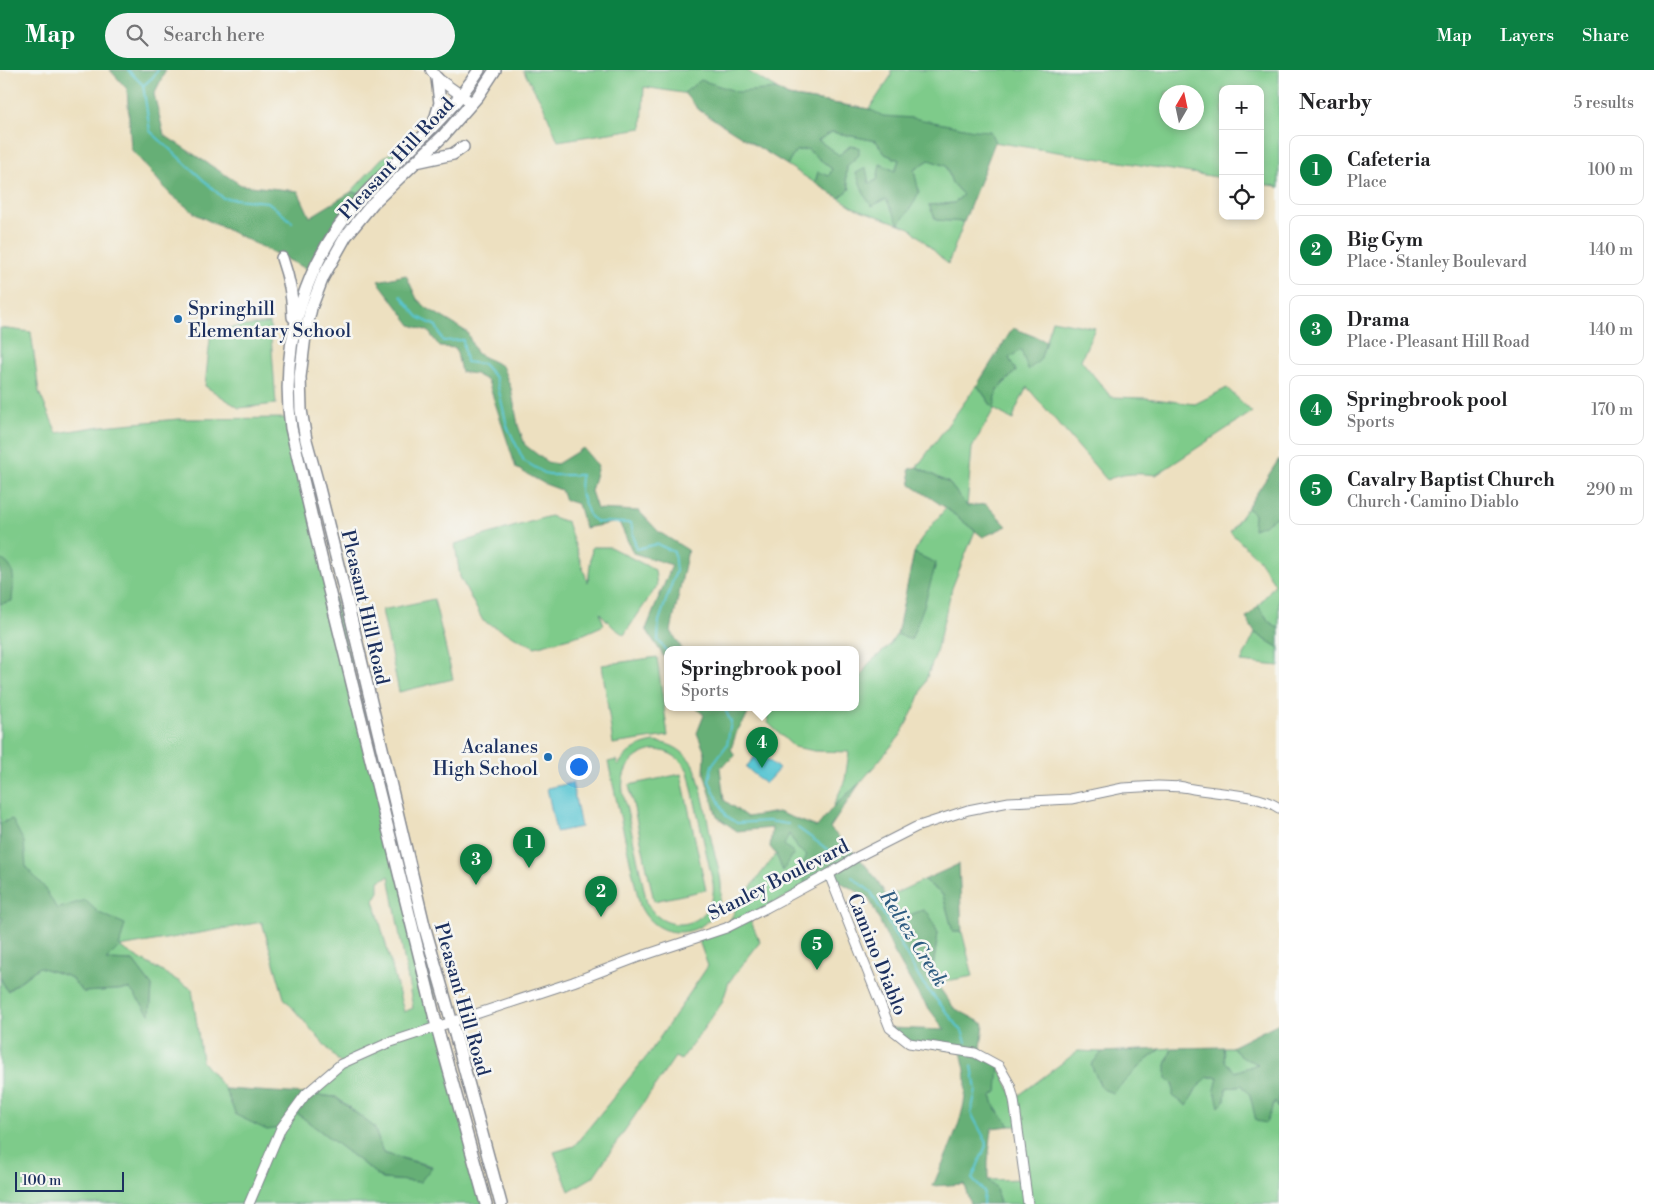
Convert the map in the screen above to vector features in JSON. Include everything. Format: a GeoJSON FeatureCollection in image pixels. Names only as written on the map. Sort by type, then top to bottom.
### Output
{"type":"FeatureCollection","features":[{"type":"Feature","properties":{"kind":"main road","name":"Pleasant Hill Road"},"geometry":{"type":"LineString","coordinates":[[479,70],[461,95],[432,127],[365,194],[337,230],[313,272],[293,328],[288,365],[288,407],[291,428],[324,569],[437,1028],[486,1204]]}},
{"type":"Feature","properties":{"kind":"main road","name":"Pleasant Hill Road"},"geometry":{"type":"LineString","coordinates":[[495,70],[490,80],[472,103],[443,136],[373,203],[346,236],[323,277],[311,308],[305,336],[300,377],[301,410],[306,440],[348,605],[424,925],[501,1204]]}},
{"type":"Feature","properties":{"kind":"main road"},"geometry":{"type":"LineString","coordinates":[[434,74],[472,103]]}},
{"type":"Feature","properties":{"kind":"main road"},"geometry":{"type":"LineString","coordinates":[[432,127],[440,103],[434,74]]}},
{"type":"Feature","properties":{"kind":"main road"},"geometry":{"type":"LineString","coordinates":[[416,162],[453,154],[463,147],[449,147],[443,136]]}},
{"type":"Feature","properties":{"kind":"main road"},"geometry":{"type":"LineString","coordinates":[[282,258],[290,280],[293,328]]}},
{"type":"Feature","properties":{"kind":"street","name":"Stanley Boulevard"},"geometry":{"type":"LineString","coordinates":[[249,1204],[281,1128],[306,1094],[341,1064],[388,1043],[573,982],[636,958],[726,928],[916,827],[968,810],[1010,802],[1071,799],[1130,785],[1157,782],[1259,800],[1279,808]]}},
{"type":"Feature","properties":{"kind":"street","name":"Camino Diablo"},"geometry":{"type":"LineString","coordinates":[[829,874],[890,1028],[909,1043],[975,1054],[999,1066],[1010,1085],[1014,1100],[1028,1204]]}},
{"type":"Feature","properties":{"kind":"green space"},"geometry":{"type":"Polygon","coordinates":[[[110,70],[166,70],[154,94],[164,135],[241,185],[298,191],[310,217],[351,192],[365,194],[313,272],[197,215],[170,194],[131,149],[127,89],[110,70]]]}},
{"type":"Feature","properties":{"kind":"green space"},"geometry":{"type":"Polygon","coordinates":[[[523,70],[746,70],[788,96],[869,109],[891,76],[891,70],[1279,70],[1279,188],[1264,184],[1264,85],[1219,85],[1219,177],[644,87],[642,128],[558,141],[543,105],[523,70]]]}},
{"type":"Feature","properties":{"kind":"green space"},"geometry":{"type":"Polygon","coordinates":[[[701,80],[738,92],[776,89],[788,96],[869,109],[883,116],[913,118],[974,130],[990,131],[995,142],[964,222],[936,220],[929,205],[954,203],[963,195],[952,183],[946,166],[929,160],[914,170],[919,192],[899,224],[886,199],[872,206],[865,196],[856,173],[866,168],[869,183],[877,180],[880,164],[895,171],[899,160],[885,154],[876,141],[832,132],[818,140],[839,155],[850,146],[859,147],[859,155],[847,166],[846,179],[850,189],[839,198],[815,183],[818,172],[829,176],[832,169],[807,149],[796,151],[787,165],[699,110],[684,93],[701,80]]]}},
{"type":"Feature","properties":{"kind":"green space"},"geometry":{"type":"Polygon","coordinates":[[[432,127],[365,194],[351,192],[381,159],[432,127]]]}},
{"type":"Feature","properties":{"kind":"green space"},"geometry":{"type":"Polygon","coordinates":[[[832,132],[876,141],[885,154],[899,160],[895,171],[881,164],[877,181],[869,183],[872,205],[886,199],[914,170],[929,160],[946,166],[952,183],[963,195],[954,203],[929,205],[936,220],[964,222],[948,264],[910,228],[855,208],[839,198],[850,189],[846,179],[847,165],[859,155],[850,146],[839,156],[818,140],[832,132]]]}},
{"type":"Feature","properties":{"kind":"green space"},"geometry":{"type":"Polygon","coordinates":[[[807,149],[832,169],[829,176],[818,172],[815,183],[787,165],[796,151],[807,149]]]}},
{"type":"Feature","properties":{"kind":"green space"},"geometry":{"type":"Polygon","coordinates":[[[406,275],[417,299],[427,308],[467,332],[476,353],[502,366],[511,388],[518,425],[525,445],[547,462],[557,464],[583,448],[598,466],[591,491],[597,509],[639,511],[659,532],[688,550],[671,631],[680,646],[664,646],[664,657],[646,629],[672,565],[633,553],[619,522],[585,528],[578,504],[565,500],[561,490],[545,484],[516,468],[488,381],[475,374],[461,372],[456,348],[440,347],[428,331],[411,325],[378,281],[406,275]]]}},
{"type":"Feature","properties":{"kind":"green space"},"geometry":{"type":"Polygon","coordinates":[[[1052,320],[1095,328],[1081,360],[1111,397],[1146,398],[1195,404],[1227,388],[1252,412],[1156,475],[1131,474],[1107,480],[1027,387],[1016,409],[1013,420],[994,409],[972,448],[967,506],[949,483],[917,467],[977,385],[993,408],[997,391],[1016,371],[1009,358],[1021,349],[1040,360],[1052,320]]]}},
{"type":"Feature","properties":{"kind":"green space"},"geometry":{"type":"Polygon","coordinates":[[[270,323],[276,404],[239,408],[205,386],[211,330],[270,323]]]}},
{"type":"Feature","properties":{"kind":"green space"},"geometry":{"type":"Polygon","coordinates":[[[0,328],[31,332],[39,392],[57,433],[102,426],[178,419],[290,418],[486,1204],[0,1204],[0,977],[8,991],[39,967],[70,977],[83,992],[130,989],[150,1014],[152,986],[133,961],[106,960],[118,947],[0,968],[0,328]],[[389,876],[379,881],[379,892],[374,900],[404,1012],[413,1008],[389,876]],[[262,922],[120,947],[192,989],[202,1061],[225,1089],[236,1115],[294,1111],[383,1179],[420,1182],[432,1166],[383,1153],[374,1127],[336,1097],[306,1094],[341,1064],[284,998],[262,922]]]}},
{"type":"Feature","properties":{"kind":"green space"},"geometry":{"type":"Polygon","coordinates":[[[1013,328],[1046,341],[1040,360],[1028,370],[1021,350],[1009,358],[1016,371],[997,390],[994,409],[977,385],[1013,328]]]}},
{"type":"Feature","properties":{"kind":"green space"},"geometry":{"type":"Polygon","coordinates":[[[1279,459],[1279,515],[1264,525],[1253,529],[1254,514],[1247,508],[1279,459]]]}},
{"type":"Feature","properties":{"kind":"green space"},"geometry":{"type":"Polygon","coordinates":[[[917,467],[949,483],[967,506],[986,504],[1007,526],[983,537],[946,508],[911,485],[909,469],[917,467]]]}},
{"type":"Feature","properties":{"kind":"green space"},"geometry":{"type":"Polygon","coordinates":[[[946,508],[975,531],[952,588],[935,656],[917,703],[900,736],[860,783],[833,807],[845,780],[849,752],[815,751],[794,747],[768,723],[766,711],[859,711],[859,680],[868,664],[888,647],[897,634],[911,639],[936,564],[914,553],[921,539],[946,508]]]}},
{"type":"Feature","properties":{"kind":"green space"},"geometry":{"type":"Polygon","coordinates":[[[1247,508],[1254,513],[1254,529],[1279,515],[1279,629],[1269,621],[1258,606],[1275,584],[1258,559],[1230,532],[1247,508]]]}},
{"type":"Feature","properties":{"kind":"green space"},"geometry":{"type":"Polygon","coordinates":[[[550,516],[567,522],[588,583],[592,547],[610,547],[655,570],[657,586],[624,635],[613,627],[600,613],[604,625],[584,634],[535,647],[483,621],[460,577],[455,544],[550,516]]]}},
{"type":"Feature","properties":{"kind":"green space"},"geometry":{"type":"Polygon","coordinates":[[[914,553],[936,563],[924,606],[911,640],[897,634],[914,553]]]}},
{"type":"Feature","properties":{"kind":"green space"},"geometry":{"type":"Polygon","coordinates":[[[0,559],[10,566],[13,583],[12,601],[0,604],[0,559]]]}},
{"type":"Feature","properties":{"kind":"green space"},"geometry":{"type":"Polygon","coordinates":[[[434,599],[453,679],[399,692],[382,610],[434,599]]]}},
{"type":"Feature","properties":{"kind":"green space"},"geometry":{"type":"Polygon","coordinates":[[[1258,606],[1269,621],[1279,629],[1279,648],[1255,633],[1246,618],[1258,606]]]}},
{"type":"Feature","properties":{"kind":"green space"},"geometry":{"type":"Polygon","coordinates":[[[1255,633],[1279,648],[1279,666],[1241,662],[1255,633]]]}},
{"type":"Feature","properties":{"kind":"green space"},"geometry":{"type":"Polygon","coordinates":[[[657,657],[668,736],[613,744],[602,665],[657,657]]]}},
{"type":"Feature","properties":{"kind":"green space"},"geometry":{"type":"Polygon","coordinates":[[[700,711],[749,711],[737,731],[731,749],[735,756],[720,768],[724,800],[747,817],[778,812],[817,827],[833,807],[860,783],[830,828],[873,875],[886,895],[889,906],[907,916],[923,910],[929,914],[938,933],[932,975],[936,983],[954,1008],[984,1024],[980,1056],[999,1066],[997,1092],[991,1096],[996,1110],[1010,1126],[992,1128],[988,1180],[996,1189],[1000,1204],[970,1204],[964,1184],[933,1186],[961,1115],[966,1085],[961,1051],[909,1043],[890,1028],[945,1030],[918,994],[894,952],[869,898],[829,876],[806,886],[800,869],[807,855],[798,849],[789,834],[784,845],[794,853],[783,871],[776,854],[770,847],[772,828],[737,831],[717,817],[704,773],[705,753],[697,733],[704,715],[700,711]]]}},
{"type":"Feature","properties":{"kind":"green space"},"geometry":{"type":"Polygon","coordinates":[[[654,742],[673,746],[687,757],[695,768],[719,870],[721,896],[716,911],[700,927],[686,932],[660,928],[650,921],[640,906],[608,762],[616,760],[618,766],[628,753],[654,742]],[[655,750],[640,755],[630,764],[624,777],[623,792],[647,903],[655,914],[666,921],[678,924],[689,923],[699,918],[707,909],[712,897],[713,883],[688,771],[682,762],[674,756],[655,750]]]}},
{"type":"Feature","properties":{"kind":"green space"},"geometry":{"type":"Polygon","coordinates":[[[681,774],[706,890],[654,901],[629,785],[681,774]]]}},
{"type":"Feature","properties":{"kind":"green space"},"geometry":{"type":"Polygon","coordinates":[[[12,819],[24,842],[26,867],[44,887],[57,909],[85,900],[99,913],[125,924],[119,947],[106,960],[133,961],[152,986],[150,1015],[130,989],[83,992],[70,977],[39,967],[7,991],[0,977],[0,925],[3,918],[0,917],[0,823],[12,819]]]}},
{"type":"Feature","properties":{"kind":"green space"},"geometry":{"type":"Polygon","coordinates":[[[789,833],[807,855],[806,886],[749,917],[760,942],[729,982],[722,1003],[681,1060],[675,1057],[593,1177],[569,1191],[554,1152],[574,1146],[648,1055],[708,966],[698,938],[726,928],[740,901],[776,854],[783,871],[782,844],[789,833]]]}},
{"type":"Feature","properties":{"kind":"green space"},"geometry":{"type":"Polygon","coordinates":[[[959,864],[962,932],[953,932],[943,895],[924,880],[959,864]]]}},
{"type":"Feature","properties":{"kind":"green space"},"geometry":{"type":"Polygon","coordinates":[[[924,880],[943,895],[953,932],[962,932],[973,976],[936,983],[932,975],[938,933],[923,910],[907,916],[889,906],[887,897],[924,880]]]}},
{"type":"Feature","properties":{"kind":"green space"},"geometry":{"type":"Polygon","coordinates":[[[1279,1023],[1279,1109],[1275,1102],[1266,1123],[1256,1121],[1250,1095],[1242,1085],[1226,1088],[1225,1101],[1219,1107],[1215,1090],[1218,1077],[1208,1077],[1196,1089],[1187,1106],[1173,1096],[1173,1083],[1166,1079],[1166,1065],[1172,1048],[1223,1047],[1225,1061],[1235,1072],[1258,1064],[1243,1058],[1231,1047],[1279,1023]]]}},
{"type":"Feature","properties":{"kind":"green space"},"geometry":{"type":"Polygon","coordinates":[[[1223,1047],[1231,1047],[1243,1058],[1259,1064],[1234,1072],[1225,1061],[1223,1047]]]}},
{"type":"Feature","properties":{"kind":"green space"},"geometry":{"type":"Polygon","coordinates":[[[1172,1048],[1166,1065],[1173,1083],[1187,1106],[1196,1089],[1208,1077],[1219,1077],[1219,1107],[1225,1101],[1226,1088],[1242,1085],[1250,1095],[1253,1105],[1276,1101],[1279,1109],[1279,1204],[1242,1204],[1240,1200],[1235,1204],[1000,1204],[996,1189],[988,1180],[1025,1179],[1018,1126],[1010,1126],[994,1105],[992,1094],[999,1066],[1014,1099],[1078,1051],[1102,1052],[1091,1065],[1144,1062],[1161,1049],[1172,1048]]]}},
{"type":"Feature","properties":{"kind":"green space"},"geometry":{"type":"Polygon","coordinates":[[[1161,1049],[1144,1062],[1113,1093],[1102,1089],[1091,1065],[1102,1052],[1161,1049]]]}},
{"type":"Feature","properties":{"kind":"green space"},"geometry":{"type":"Polygon","coordinates":[[[225,1089],[335,1097],[374,1127],[383,1153],[432,1167],[420,1182],[383,1179],[294,1111],[281,1128],[267,1130],[236,1115],[225,1089]]]}},
{"type":"Feature","properties":{"kind":"water"},"geometry":{"type":"Polygon","coordinates":[[[759,752],[779,769],[765,784],[746,767],[759,752]]]}},
{"type":"Feature","properties":{"kind":"water"},"geometry":{"type":"Polygon","coordinates":[[[572,783],[581,827],[556,832],[547,788],[572,783]]]}},
{"type":"Feature","properties":{"kind":"waterway","name":"Reliez Creek"},"geometry":{"type":"LineString","coordinates":[[128,70],[143,85],[150,131],[223,198],[268,202],[292,222]]}},
{"type":"Feature","properties":{"kind":"waterway"},"geometry":{"type":"LineString","coordinates":[[144,85],[158,70]]}},
{"type":"Feature","properties":{"kind":"waterway","name":"Reliez Creek"},"geometry":{"type":"LineString","coordinates":[[401,296],[418,317],[436,326],[443,341],[463,340],[466,362],[483,364],[496,378],[507,426],[524,461],[548,475],[581,475],[580,491],[590,517],[597,522],[631,523],[636,549],[657,544],[674,552],[676,571],[659,621],[658,640],[664,648]]}},
{"type":"Feature","properties":{"kind":"waterway","name":"Reliez Creek"},"geometry":{"type":"LineString","coordinates":[[726,711],[731,722],[727,745],[712,765],[709,781],[726,816],[737,823],[768,821],[788,824]]}},
{"type":"Feature","properties":{"kind":"waterway","name":"Reliez Creek"},"geometry":{"type":"LineString","coordinates":[[798,828],[838,857]]}},
{"type":"Feature","properties":{"kind":"waterway","name":"Reliez Creek"},"geometry":{"type":"LineString","coordinates":[[852,877],[871,892],[921,981],[962,1031],[966,1042]]}},
{"type":"Feature","properties":{"kind":"waterway","name":"Reliez Creek"},"geometry":{"type":"LineString","coordinates":[[972,1066],[976,1090],[971,1113],[987,1143],[972,1179],[984,1191],[983,1204]]}},
{"type":"Feature","properties":{"kind":"place","name":"Springhill Elementary School"},"geometry":{"type":"Point","coordinates":[178,319]}},
{"type":"Feature","properties":{"kind":"place","name":"Acalanes High School"},"geometry":{"type":"Point","coordinates":[548,757]}},
{"type":"Feature","properties":{"kind":"place","name":"Springbrook pool"},"geometry":{"type":"Point","coordinates":[762,768]}},
{"type":"Feature","properties":{"kind":"place","name":"Cafeteria"},"geometry":{"type":"Point","coordinates":[529,868]}},
{"type":"Feature","properties":{"kind":"place","name":"Drama"},"geometry":{"type":"Point","coordinates":[476,885]}},
{"type":"Feature","properties":{"kind":"place","name":"Big Gym"},"geometry":{"type":"Point","coordinates":[601,917]}},
{"type":"Feature","properties":{"kind":"place","name":"Cavalry Baptist Church"},"geometry":{"type":"Point","coordinates":[817,970]}}]}
